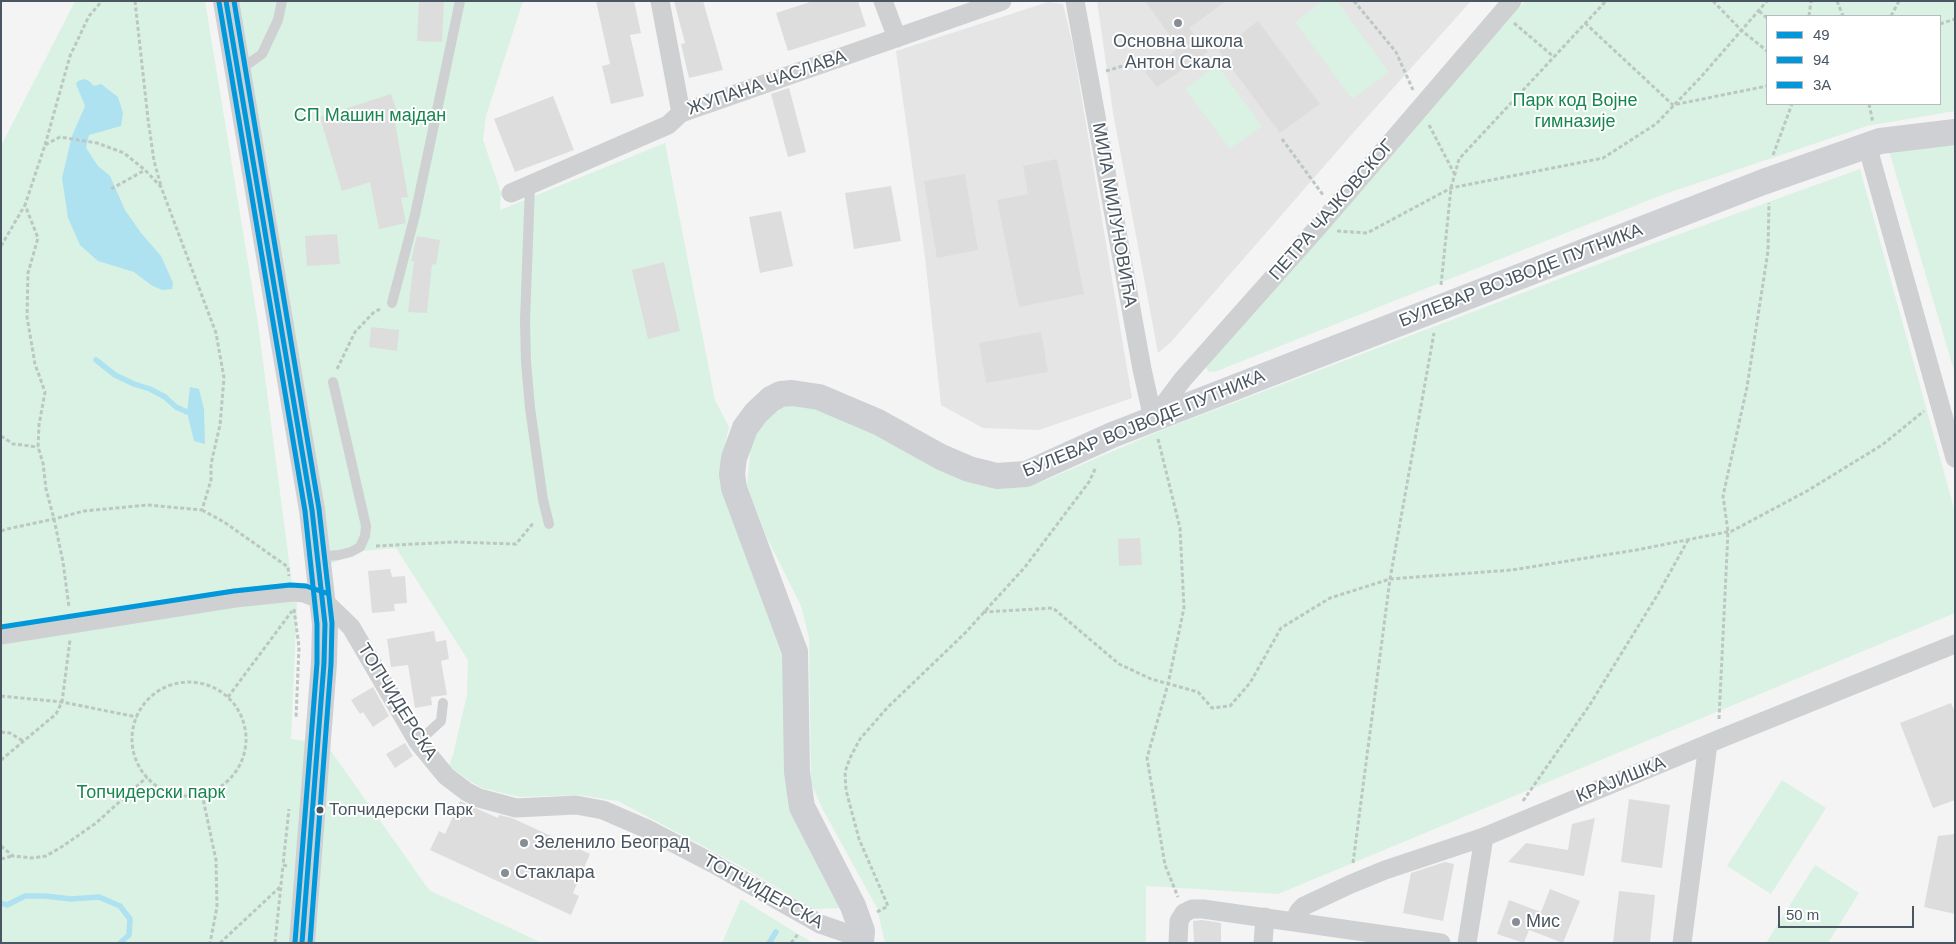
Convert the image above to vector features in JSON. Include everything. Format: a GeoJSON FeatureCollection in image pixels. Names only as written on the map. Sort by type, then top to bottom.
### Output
{"type":"FeatureCollection","features":[{"type":"Feature","properties":{"kind":"street"},"geometry":{"type":"LineString","coordinates":[[226,1],[318,557],[325,624],[324,663],[302,943]]}},
{"type":"Feature","properties":{"kind":"street"},"geometry":{"type":"LineString","coordinates":[[660,1],[681,113]]}},
{"type":"Feature","properties":{"kind":"street"},"geometry":{"type":"LineString","coordinates":[[883,1],[897,38]]}},
{"type":"Feature","properties":{"kind":"street","name":"ЖУПАНА ЧАСЛАВА"},"geometry":{"type":"LineString","coordinates":[[512,193],[668,125],[681,113],[1002,1]]}},
{"type":"Feature","properties":{"kind":"street","name":"ПЕТРА ЧАЈКОВСКОГ"},"geometry":{"type":"LineString","coordinates":[[1153,419],[1182,379],[1333,209],[1507,5]]}},
{"type":"Feature","properties":{"kind":"street","name":"МИЛА МИЛУНОВИЋА"},"geometry":{"type":"LineString","coordinates":[[1076,6],[1142,369],[1153,419]]}},
{"type":"Feature","properties":{"kind":"street","name":"БУЛЕВАР ВОЈВОДЕ ПУТНИКА"},"geometry":{"type":"LineString","coordinates":[[861,937],[853,906],[802,807],[797,772],[795,652],[734,488],[732,474],[734,458],[745,428],[756,413],[771,399],[780,394],[805,394],[819,397],[878,422],[961,466],[989,475],[1019,475],[1032,472],[1112,435],[1770,180],[1867,145],[1892,139],[1955,132]]}},
{"type":"Feature","properties":{"kind":"street"},"geometry":{"type":"LineString","coordinates":[[1867,145],[1937,400],[1955,458]]}},
{"type":"Feature","properties":{"kind":"street","name":"ТОПЧИДЕРСКА"},"geometry":{"type":"LineString","coordinates":[[1,636],[74,636],[235,598],[290,592],[304,593],[323,600],[351,627],[418,742],[446,776],[467,792],[479,798],[516,808],[576,805],[603,810],[647,829],[827,927],[861,937]]}},
{"type":"Feature","properties":{"kind":"street","name":"КРАЈИШКА"},"geometry":{"type":"LineString","coordinates":[[1294,921],[1304,906],[1350,884],[1385,870],[1484,837],[1955,644]]}},
{"type":"Feature","properties":{"kind":"street"},"geometry":{"type":"LineString","coordinates":[[1682,943],[1715,741]]}},
{"type":"Feature","properties":{"kind":"street"},"geometry":{"type":"LineString","coordinates":[[1467,943],[1484,837]]}},
{"type":"Feature","properties":{"kind":"street"},"geometry":{"type":"LineString","coordinates":[[1178,943],[1179,920],[1184,913],[1203,909],[1441,943]]}},
{"type":"Feature","properties":{"kind":"street"},"geometry":{"type":"LineString","coordinates":[[1263,943],[1265,918]]}},
{"type":"Feature","properties":{"kind":"lane"},"geometry":{"type":"LineString","coordinates":[[236,66],[248,64],[262,54],[278,20],[282,1]]}},
{"type":"Feature","properties":{"kind":"lane"},"geometry":{"type":"LineString","coordinates":[[392,303],[415,215],[460,1]]}},
{"type":"Feature","properties":{"kind":"lane"},"geometry":{"type":"LineString","coordinates":[[530,185],[525,321],[526,362],[530,408],[549,524]]}},
{"type":"Feature","properties":{"kind":"lane"},"geometry":{"type":"LineString","coordinates":[[318,557],[339,555],[360,547],[365,536],[366,526],[333,382]]}},
{"type":"Feature","properties":{"kind":"lane"},"geometry":{"type":"LineString","coordinates":[[418,742],[441,721],[443,703]]}},
{"type":"Feature","properties":{"kind":"path"},"geometry":{"type":"LineString","coordinates":[[1,246],[26,204],[70,56],[89,16],[102,1]]}},
{"type":"Feature","properties":{"kind":"path"},"geometry":{"type":"LineString","coordinates":[[135,1],[154,161],[161,188],[216,333],[224,378],[220,425],[211,464],[211,480],[202,510]]}},
{"type":"Feature","properties":{"kind":"path"},"geometry":{"type":"LineString","coordinates":[[1354,1],[1396,52],[1420,108],[1455,176]]}},
{"type":"Feature","properties":{"kind":"path"},"geometry":{"type":"LineString","coordinates":[[1350,884],[1390,579],[1439,307],[1451,188],[1459,159],[1468,147],[1606,1]]}},
{"type":"Feature","properties":{"kind":"path"},"geometry":{"type":"LineString","coordinates":[[1713,1],[1741,30],[1766,50]]}},
{"type":"Feature","properties":{"kind":"path"},"geometry":{"type":"LineString","coordinates":[[1338,232],[1367,233],[1451,188],[1603,158],[1656,124],[1700,78],[1767,1]]}},
{"type":"Feature","properties":{"kind":"path"},"geometry":{"type":"LineString","coordinates":[[1809,15],[1811,1]]}},
{"type":"Feature","properties":{"kind":"path"},"geometry":{"type":"LineString","coordinates":[[1837,1],[1842,15]]}},
{"type":"Feature","properties":{"kind":"path"},"geometry":{"type":"LineString","coordinates":[[1892,15],[1899,1]]}},
{"type":"Feature","properties":{"kind":"path"},"geometry":{"type":"LineString","coordinates":[[1507,5],[1554,56]]}},
{"type":"Feature","properties":{"kind":"path"},"geometry":{"type":"LineString","coordinates":[[1759,11],[1766,17]]}},
{"type":"Feature","properties":{"kind":"path"},"geometry":{"type":"LineString","coordinates":[[1941,24],[1955,19]]}},
{"type":"Feature","properties":{"kind":"path"},"geometry":{"type":"LineString","coordinates":[[1585,23],[1673,105]]}},
{"type":"Feature","properties":{"kind":"path"},"geometry":{"type":"LineString","coordinates":[[1088,77],[1149,58]]}},
{"type":"Feature","properties":{"kind":"path"},"geometry":{"type":"LineString","coordinates":[[1673,105],[1766,86]]}},
{"type":"Feature","properties":{"kind":"path"},"geometry":{"type":"LineString","coordinates":[[1715,741],[1728,532],[1723,496],[1747,387],[1768,251],[1770,164],[1792,105]]}},
{"type":"Feature","properties":{"kind":"path"},"geometry":{"type":"LineString","coordinates":[[45,145],[60,137],[97,143],[124,153],[145,170],[161,188]]}},
{"type":"Feature","properties":{"kind":"path"},"geometry":{"type":"LineString","coordinates":[[1282,139],[1333,209]]}},
{"type":"Feature","properties":{"kind":"path"},"geometry":{"type":"LineString","coordinates":[[111,188],[145,170]]}},
{"type":"Feature","properties":{"kind":"path"},"geometry":{"type":"LineString","coordinates":[[1,760],[56,714],[62,702],[74,636],[63,562],[38,447],[39,426],[45,392],[35,364],[27,317],[28,273],[38,238],[26,204]]}},
{"type":"Feature","properties":{"kind":"path"},"geometry":{"type":"LineString","coordinates":[[333,382],[342,356],[355,332],[372,313],[392,303]]}},
{"type":"Feature","properties":{"kind":"path"},"geometry":{"type":"LineString","coordinates":[[983,612],[1053,608],[1119,664],[1151,679],[1198,692],[1212,708],[1230,706],[1250,684],[1280,628],[1330,598],[1390,579],[1512,570],[1728,532],[1808,491],[1882,445],[1937,400]]}},
{"type":"Feature","properties":{"kind":"path"},"geometry":{"type":"LineString","coordinates":[[1153,419],[1180,528],[1184,608],[1168,684],[1148,758],[1165,865],[1184,913]]}},
{"type":"Feature","properties":{"kind":"path"},"geometry":{"type":"LineString","coordinates":[[888,906],[859,839],[846,790],[845,772],[850,758],[860,739],[887,708],[948,650],[1044,542],[1089,482],[1112,435]]}},
{"type":"Feature","properties":{"kind":"path"},"geometry":{"type":"LineString","coordinates":[[1,436],[13,444],[38,447]]}},
{"type":"Feature","properties":{"kind":"path"},"geometry":{"type":"LineString","coordinates":[[360,547],[454,542],[516,544],[533,525],[544,500]]}},
{"type":"Feature","properties":{"kind":"path"},"geometry":{"type":"LineString","coordinates":[[1,531],[84,511],[148,506],[182,507],[202,510],[224,522],[288,567]]}},
{"type":"Feature","properties":{"kind":"path"},"geometry":{"type":"LineString","coordinates":[[1504,828],[1588,706],[1658,594],[1688,540]]}},
{"type":"Feature","properties":{"kind":"path"},"geometry":{"type":"LineString","coordinates":[[285,609],[294,608]]}},
{"type":"Feature","properties":{"kind":"path"},"geometry":{"type":"LineString","coordinates":[[228,697],[294,608]]}},
{"type":"Feature","properties":{"kind":"path"},"geometry":{"type":"LineString","coordinates":[[294,608],[299,647],[295,726]]}},
{"type":"Feature","properties":{"kind":"path"},"geometry":{"type":"LineString","coordinates":[[60,644],[74,636]]}},
{"type":"Feature","properties":{"kind":"path"},"geometry":{"type":"LineString","coordinates":[[196,682],[213,687],[228,697],[239,711],[245,728],[246,746],[240,764],[230,778],[216,789],[202,794],[181,795],[162,789],[147,777],[136,760],[132,741],[137,717],[144,704],[158,691],[176,683],[196,682]]}},
{"type":"Feature","properties":{"kind":"path"},"geometry":{"type":"LineString","coordinates":[[1,696],[62,702],[137,717]]}},
{"type":"Feature","properties":{"kind":"path"},"geometry":{"type":"LineString","coordinates":[[1,732],[10,733],[23,741]]}},
{"type":"Feature","properties":{"kind":"path"},"geometry":{"type":"LineString","coordinates":[[1,859],[13,856],[32,858],[46,856],[96,823],[147,777]]}},
{"type":"Feature","properties":{"kind":"path"},"geometry":{"type":"LineString","coordinates":[[202,794],[216,860],[217,907],[210,943]]}},
{"type":"Feature","properties":{"kind":"path"},"geometry":{"type":"LineString","coordinates":[[275,943],[289,801]]}},
{"type":"Feature","properties":{"kind":"path"},"geometry":{"type":"LineString","coordinates":[[1,846],[13,856]]}},
{"type":"Feature","properties":{"kind":"path"},"geometry":{"type":"LineString","coordinates":[[283,866],[309,870]]}},
{"type":"Feature","properties":{"kind":"path"},"geometry":{"type":"LineString","coordinates":[[220,943],[280,887]]}},
{"type":"Feature","properties":{"kind":"shaded area"},"geometry":{"type":"Polygon","coordinates":[[[1097,1],[1471,1],[1171,342],[1158,353],[1113,113],[1097,1]]]}},
{"type":"Feature","properties":{"kind":"shaded area"},"geometry":{"type":"Polygon","coordinates":[[[1048,2],[1063,4],[1073,46],[1132,398],[1039,430],[983,428],[941,405],[925,257],[896,51],[1048,2]]]}},
{"type":"Feature","properties":{"kind":"green space","name":"Топчидерски парк"},"geometry":{"type":"Polygon","coordinates":[[[75,1],[205,1],[258,323],[293,592],[297,603],[291,739],[326,744],[429,890],[542,943],[1,943],[1,146],[75,1]]]}},
{"type":"Feature","properties":{"kind":"green space","name":"СП Машин мајдан"},"geometry":{"type":"Polygon","coordinates":[[[235,1],[523,1],[486,116],[483,140],[501,193],[500,210],[665,143],[715,400],[729,427],[723,453],[781,630],[788,775],[841,908],[813,909],[748,870],[618,801],[579,795],[520,797],[482,788],[449,766],[467,695],[468,660],[396,548],[362,551],[328,565],[235,1]]]}},
{"type":"Feature","properties":{"kind":"green space"},"geometry":{"type":"Polygon","coordinates":[[[1323,1],[1337,1],[1389,72],[1352,99],[1295,22],[1323,1]]]}},
{"type":"Feature","properties":{"kind":"green space","name":"Парк код Војне гимназије"},"geometry":{"type":"Polygon","coordinates":[[[1525,1],[1955,1],[1955,111],[1867,126],[1662,195],[1217,371],[1209,372],[1205,366],[1525,1]]]}},
{"type":"Feature","properties":{"kind":"green space"},"geometry":{"type":"Polygon","coordinates":[[[1217,65],[1262,126],[1230,149],[1185,89],[1217,65]]]}},
{"type":"Feature","properties":{"kind":"green space"},"geometry":{"type":"Polygon","coordinates":[[[1955,145],[1955,374],[1889,151],[1955,145]]]}},
{"type":"Feature","properties":{"kind":"green space"},"geometry":{"type":"Polygon","coordinates":[[[1860,169],[1955,512],[1955,613],[1278,894],[1146,886],[1146,943],[885,943],[877,908],[823,810],[811,783],[809,638],[801,606],[767,538],[747,485],[751,444],[770,412],[803,401],[1023,487],[1046,480],[1162,430],[1638,249],[1860,169]]]}},
{"type":"Feature","properties":{"kind":"green space"},"geometry":{"type":"Polygon","coordinates":[[[1782,780],[1826,808],[1771,894],[1727,866],[1782,780]]]}},
{"type":"Feature","properties":{"kind":"green space"},"geometry":{"type":"Polygon","coordinates":[[[1815,865],[1859,893],[1828,943],[1766,943],[1815,865]]]}},
{"type":"Feature","properties":{"kind":"green space"},"geometry":{"type":"Polygon","coordinates":[[[741,899],[813,943],[722,943],[741,899]]]}},
{"type":"Feature","properties":{"kind":"water"},"geometry":{"type":"Polygon","coordinates":[[[84,79],[94,86],[101,84],[118,97],[123,113],[121,126],[89,135],[86,148],[98,166],[110,176],[125,210],[141,233],[161,256],[173,283],[172,289],[162,290],[151,285],[134,272],[98,261],[80,245],[68,218],[62,178],[72,136],[85,106],[76,84],[84,79]]]}},
{"type":"Feature","properties":{"kind":"water"},"geometry":{"type":"Polygon","coordinates":[[[190,387],[199,389],[204,409],[205,444],[194,441],[187,412],[190,387]]]}},
{"type":"Feature","properties":{"kind":"building"},"geometry":{"type":"Polygon","coordinates":[[[419,1],[444,1],[442,42],[417,41],[419,1]]]}},
{"type":"Feature","properties":{"kind":"building"},"geometry":{"type":"Polygon","coordinates":[[[596,1],[634,1],[641,33],[630,35],[644,96],[611,104],[602,66],[610,64],[596,1]]]}},
{"type":"Feature","properties":{"kind":"building"},"geometry":{"type":"Polygon","coordinates":[[[674,1],[703,1],[723,70],[689,78],[681,44],[685,43],[674,1]]]}},
{"type":"Feature","properties":{"kind":"building"},"geometry":{"type":"Polygon","coordinates":[[[813,1],[858,1],[866,26],[788,51],[776,13],[813,1]]]}},
{"type":"Feature","properties":{"kind":"building"},"geometry":{"type":"Polygon","coordinates":[[[1145,1],[1226,1],[1189,28],[1208,52],[1157,87],[1145,72],[1179,48],[1145,1]]]}},
{"type":"Feature","properties":{"kind":"building"},"geometry":{"type":"Polygon","coordinates":[[[1258,21],[1320,104],[1280,133],[1219,51],[1258,21]]]}},
{"type":"Feature","properties":{"kind":"building"},"geometry":{"type":"Polygon","coordinates":[[[789,88],[806,152],[788,157],[771,94],[789,88]]]}},
{"type":"Feature","properties":{"kind":"building"},"geometry":{"type":"Polygon","coordinates":[[[391,94],[400,120],[395,122],[408,197],[401,198],[406,223],[379,229],[370,182],[342,191],[320,117],[391,94]]]}},
{"type":"Feature","properties":{"kind":"building"},"geometry":{"type":"Polygon","coordinates":[[[553,96],[574,150],[515,172],[494,119],[553,96]]]}},
{"type":"Feature","properties":{"kind":"building"},"geometry":{"type":"Polygon","coordinates":[[[1057,159],[1084,294],[1019,307],[997,200],[1028,194],[1023,166],[1057,159]]]}},
{"type":"Feature","properties":{"kind":"building"},"geometry":{"type":"Polygon","coordinates":[[[965,174],[978,250],[937,258],[924,181],[965,174]]]}},
{"type":"Feature","properties":{"kind":"building"},"geometry":{"type":"Polygon","coordinates":[[[891,186],[901,241],[854,249],[845,193],[891,186]]]}},
{"type":"Feature","properties":{"kind":"building"},"geometry":{"type":"Polygon","coordinates":[[[781,211],[793,266],[760,273],[749,217],[781,211]]]}},
{"type":"Feature","properties":{"kind":"building"},"geometry":{"type":"Polygon","coordinates":[[[337,234],[340,264],[307,266],[305,236],[337,234]]]}},
{"type":"Feature","properties":{"kind":"building"},"geometry":{"type":"Polygon","coordinates":[[[417,236],[440,240],[436,265],[432,264],[427,313],[408,312],[414,261],[411,261],[417,236]]]}},
{"type":"Feature","properties":{"kind":"building"},"geometry":{"type":"Polygon","coordinates":[[[664,262],[680,331],[648,339],[632,270],[664,262]]]}},
{"type":"Feature","properties":{"kind":"building"},"geometry":{"type":"Polygon","coordinates":[[[371,327],[399,330],[397,351],[369,347],[371,327]]]}},
{"type":"Feature","properties":{"kind":"building"},"geometry":{"type":"Polygon","coordinates":[[[1041,332],[1048,372],[986,383],[979,343],[1041,332]]]}},
{"type":"Feature","properties":{"kind":"building"},"geometry":{"type":"Polygon","coordinates":[[[1140,538],[1142,565],[1119,566],[1118,539],[1140,538]]]}},
{"type":"Feature","properties":{"kind":"building"},"geometry":{"type":"Polygon","coordinates":[[[390,569],[392,577],[405,576],[407,603],[394,604],[395,611],[372,613],[368,571],[390,569]]]}},
{"type":"Feature","properties":{"kind":"building"},"geometry":{"type":"Polygon","coordinates":[[[434,631],[436,642],[446,640],[449,659],[441,661],[447,695],[431,697],[432,705],[415,708],[408,665],[391,667],[387,639],[434,631]]]}},
{"type":"Feature","properties":{"kind":"building"},"geometry":{"type":"Polygon","coordinates":[[[373,687],[389,716],[373,727],[363,712],[360,714],[351,700],[373,687]]]}},
{"type":"Feature","properties":{"kind":"building"},"geometry":{"type":"Polygon","coordinates":[[[1951,703],[1955,712],[1955,800],[1933,808],[1900,723],[1951,703]]]}},
{"type":"Feature","properties":{"kind":"building"},"geometry":{"type":"Polygon","coordinates":[[[405,743],[413,756],[395,768],[386,754],[405,743]]]}},
{"type":"Feature","properties":{"kind":"building"},"geometry":{"type":"Polygon","coordinates":[[[1629,799],[1670,805],[1662,868],[1621,862],[1629,799]]]}},
{"type":"Feature","properties":{"kind":"building"},"geometry":{"type":"Polygon","coordinates":[[[460,801],[498,818],[499,815],[512,818],[590,854],[573,893],[579,896],[571,915],[430,850],[439,831],[445,834],[460,801]]]}},
{"type":"Feature","properties":{"kind":"building"},"geometry":{"type":"Polygon","coordinates":[[[1595,818],[1584,876],[1508,862],[1526,843],[1568,850],[1572,824],[1595,818]]]}},
{"type":"Feature","properties":{"kind":"building"},"geometry":{"type":"Polygon","coordinates":[[[1955,834],[1955,914],[1924,907],[1938,836],[1955,834]]]}},
{"type":"Feature","properties":{"kind":"building"},"geometry":{"type":"Polygon","coordinates":[[[1445,862],[1454,864],[1443,921],[1403,913],[1411,873],[1445,862]]]}},
{"type":"Feature","properties":{"kind":"building"},"geometry":{"type":"Polygon","coordinates":[[[1550,889],[1580,901],[1563,943],[1529,930],[1524,943],[1497,934],[1509,900],[1541,912],[1550,889]]]}},
{"type":"Feature","properties":{"kind":"building"},"geometry":{"type":"Polygon","coordinates":[[[1619,891],[1655,895],[1650,943],[1613,943],[1619,891]]]}},
{"type":"Feature","properties":{"kind":"building"},"geometry":{"type":"Polygon","coordinates":[[[1202,920],[1221,923],[1221,943],[1194,943],[1193,921],[1202,920]]]}},
{"type":"Feature","properties":{"kind":"waterway"},"geometry":{"type":"LineString","coordinates":[[96,360],[115,375],[150,389],[165,397],[176,407],[187,412]]}},
{"type":"Feature","properties":{"kind":"waterway"},"geometry":{"type":"LineString","coordinates":[[1,903],[7,905],[25,896],[71,899],[99,897],[120,906],[130,919],[129,935],[120,943]]}},
{"type":"Feature","properties":{"kind":"waterway"},"geometry":{"type":"LineString","coordinates":[[769,943],[776,932]]}},
{"type":"Feature","properties":{"kind":"transit line","name":"49"},"geometry":{"type":"LineString","coordinates":[[226,1],[312,510],[325,624],[324,663],[302,943]]}},
{"type":"Feature","properties":{"kind":"transit line","name":"3A"},"geometry":{"type":"LineString","coordinates":[[234,1],[319,509],[332,623],[331,664],[310,943]]}},
{"type":"Feature","properties":{"kind":"transit line","name":"94"},"geometry":{"type":"LineString","coordinates":[[219,2],[305,511],[317,624],[317,663],[295,942]]}},
{"type":"Feature","properties":{"kind":"transit line","name":"3A"},"geometry":{"type":"LineString","coordinates":[[1,627],[234,591],[290,585],[306,586],[326,593]]}},
{"type":"Feature","properties":{"kind":"place","name":"Основна школа Антон Скала"},"geometry":{"type":"Point","coordinates":[1178,23]}},
{"type":"Feature","properties":{"kind":"place","name":"Топчидерски Парк"},"geometry":{"type":"Point","coordinates":[320,810]}},
{"type":"Feature","properties":{"kind":"place","name":"Зеленило Београд"},"geometry":{"type":"Point","coordinates":[524,843]}},
{"type":"Feature","properties":{"kind":"place","name":"Стаклара"},"geometry":{"type":"Point","coordinates":[505,873]}},
{"type":"Feature","properties":{"kind":"place","name":"Мис"},"geometry":{"type":"Point","coordinates":[1516,922]}}]}
